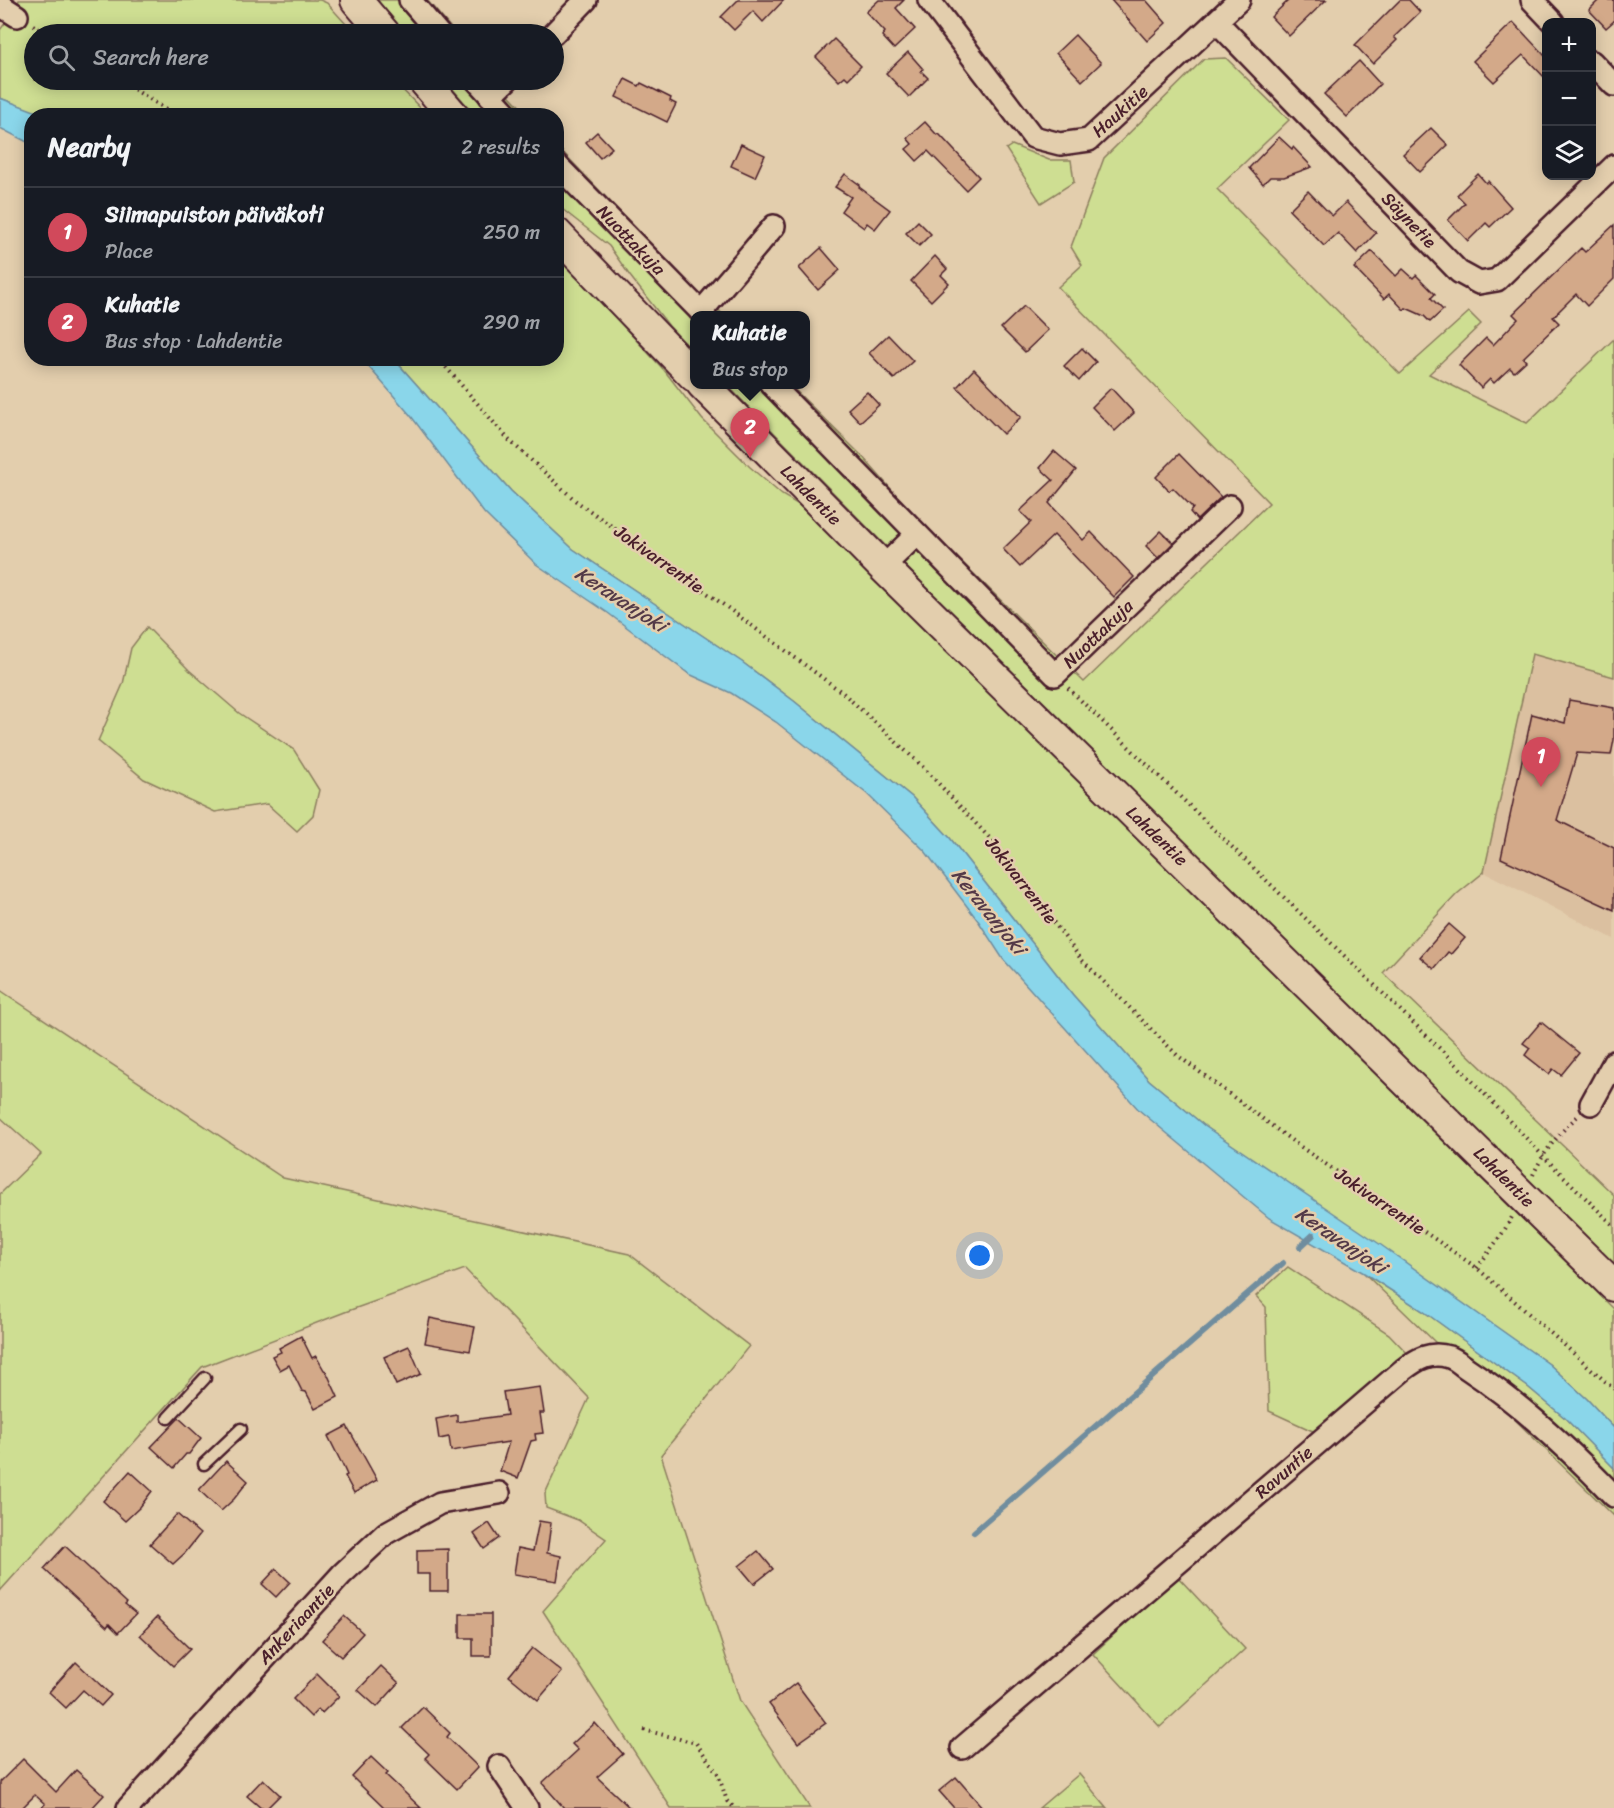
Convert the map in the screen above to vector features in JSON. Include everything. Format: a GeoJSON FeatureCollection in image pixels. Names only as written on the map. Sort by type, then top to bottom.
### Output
{"type":"FeatureCollection","features":[{"type":"Feature","properties":{"kind":"main road"},"geometry":{"type":"LineString","coordinates":[[356,0],[376,24]]}},
{"type":"Feature","properties":{"kind":"main road"},"geometry":{"type":"LineString","coordinates":[[432,90],[447,108]]}},
{"type":"Feature","properties":{"kind":"main road"},"geometry":{"type":"LineString","coordinates":[[564,240],[690,372]]}},
{"type":"Feature","properties":{"kind":"main road","name":"Lahdentie"},"geometry":{"type":"LineString","coordinates":[[707,389],[883,567],[1614,1286]]}},
{"type":"Feature","properties":{"kind":"street"},"geometry":{"type":"LineString","coordinates":[[410,0],[430,24]]}},
{"type":"Feature","properties":{"kind":"street"},"geometry":{"type":"LineString","coordinates":[[563,24],[586,0]]}},
{"type":"Feature","properties":{"kind":"street","name":"Haukitie"},"geometry":{"type":"LineString","coordinates":[[929,0],[1032,137],[1060,144],[1089,140],[1239,0]]}},
{"type":"Feature","properties":{"kind":"street"},"geometry":{"type":"LineString","coordinates":[[1532,0],[1550,18]]}},
{"type":"Feature","properties":{"kind":"street","name":"Säynetie"},"geometry":{"type":"LineString","coordinates":[[1217,22],[1459,272],[1479,283],[1497,279],[1614,166]]}},
{"type":"Feature","properties":{"kind":"street"},"geometry":{"type":"LineString","coordinates":[[1596,66],[1614,85]]}},
{"type":"Feature","properties":{"kind":"street"},"geometry":{"type":"LineString","coordinates":[[485,90],[501,108]]}},
{"type":"Feature","properties":{"kind":"street"},"geometry":{"type":"LineString","coordinates":[[490,96],[496,90]]}},
{"type":"Feature","properties":{"kind":"street","name":"Nuottakuja"},"geometry":{"type":"LineString","coordinates":[[564,172],[700,311]]}},
{"type":"Feature","properties":{"kind":"street"},"geometry":{"type":"LineString","coordinates":[[705,311],[774,226]]}},
{"type":"Feature","properties":{"kind":"street","name":"Nuottakuja"},"geometry":{"type":"LineString","coordinates":[[776,389],[1055,675],[1230,506]]}},
{"type":"Feature","properties":{"kind":"street"},"geometry":{"type":"LineString","coordinates":[[883,567],[917,534]]}},
{"type":"Feature","properties":{"kind":"street"},"geometry":{"type":"LineString","coordinates":[[1591,1104],[1614,1062]]}},
{"type":"Feature","properties":{"kind":"street","name":"Ravuntie"},"geometry":{"type":"LineString","coordinates":[[962,1748],[1417,1359],[1431,1354],[1450,1357],[1492,1385],[1587,1468],[1614,1497]]}},
{"type":"Feature","properties":{"kind":"street","name":"Ankeriaantie"},"geometry":{"type":"LineString","coordinates":[[128,1808],[342,1574],[386,1533],[440,1503],[500,1493]]}},
{"type":"Feature","properties":{"kind":"street"},"geometry":{"type":"LineString","coordinates":[[500,1766],[527,1808]]}},
{"type":"Feature","properties":{"kind":"lane"},"geometry":{"type":"LineString","coordinates":[[168,1418],[205,1378]]}},
{"type":"Feature","properties":{"kind":"lane"},"geometry":{"type":"LineString","coordinates":[[204,1464],[241,1429]]}},
{"type":"Feature","properties":{"kind":"path"},"geometry":{"type":"LineString","coordinates":[[135,90],[164,108]]}},
{"type":"Feature","properties":{"kind":"path","name":"Jokivarrentie"},"geometry":{"type":"LineString","coordinates":[[445,366],[509,440],[576,501],[717,600],[843,693],[922,766],[997,846],[1081,959],[1177,1055],[1295,1143],[1476,1268],[1614,1389]]}},
{"type":"Feature","properties":{"kind":"path"},"geometry":{"type":"LineString","coordinates":[[1055,675],[1462,1070],[1542,1155],[1614,1226]]}},
{"type":"Feature","properties":{"kind":"path"},"geometry":{"type":"LineString","coordinates":[[1542,1155],[1564,1128],[1591,1104]]}},
{"type":"Feature","properties":{"kind":"path"},"geometry":{"type":"LineString","coordinates":[[644,1730],[696,1743],[718,1774],[727,1801],[735,1808]]}},
{"type":"Feature","properties":{"kind":"shaded area"},"geometry":{"type":"Polygon","coordinates":[[[1532,654],[1614,677],[1614,939],[1484,872],[1532,654]]]}},
{"type":"Feature","properties":{"kind":"green space"},"geometry":{"type":"Polygon","coordinates":[[[19,0],[320,0],[327,3],[346,24],[24,24],[24,90],[403,90],[420,108],[25,108],[0,98],[0,30],[17,7],[19,0]]]}},
{"type":"Feature","properties":{"kind":"green space"},"geometry":{"type":"Polygon","coordinates":[[[377,0],[427,0],[447,24],[397,24],[377,0]]]}},
{"type":"Feature","properties":{"kind":"green space"},"geometry":{"type":"Polygon","coordinates":[[[1226,58],[1289,120],[1217,189],[1400,374],[1469,312],[1481,324],[1429,374],[1527,423],[1614,339],[1614,677],[1532,654],[1484,872],[1457,894],[1383,973],[1614,1195],[1614,1265],[948,609],[731,389],[794,389],[861,455],[915,516],[1084,682],[1269,503],[1058,287],[1082,265],[1071,247],[1104,158],[1204,59],[1226,58]]]}},
{"type":"Feature","properties":{"kind":"green space"},"geometry":{"type":"Polygon","coordinates":[[[454,90],[504,90],[521,108],[469,108],[454,90]]]}},
{"type":"Feature","properties":{"kind":"green space"},"geometry":{"type":"Polygon","coordinates":[[[1012,145],[1049,160],[1071,160],[1074,182],[1041,203],[1006,149],[1012,145]]]}},
{"type":"Feature","properties":{"kind":"green space"},"geometry":{"type":"Polygon","coordinates":[[[564,153],[695,290],[719,311],[690,311],[690,348],[669,326],[609,246],[564,211],[564,153]]]}},
{"type":"Feature","properties":{"kind":"green space"},"geometry":{"type":"Polygon","coordinates":[[[564,263],[664,370],[702,419],[750,467],[782,495],[799,505],[1614,1309],[1614,1428],[1549,1364],[1206,1127],[1149,1080],[1073,995],[950,838],[912,797],[742,662],[573,549],[511,491],[400,366],[564,366],[564,263]]]}},
{"type":"Feature","properties":{"kind":"green space"},"geometry":{"type":"Polygon","coordinates":[[[147,627],[189,670],[239,713],[294,750],[319,790],[313,815],[297,831],[267,804],[215,812],[144,779],[98,741],[123,684],[131,648],[147,627]]]}},
{"type":"Feature","properties":{"kind":"green space"},"geometry":{"type":"Polygon","coordinates":[[[0,990],[283,1178],[629,1254],[749,1346],[661,1455],[740,1701],[810,1808],[671,1808],[543,1611],[606,1539],[578,1520],[546,1508],[545,1494],[589,1398],[465,1269],[202,1367],[0,1591],[0,1194],[41,1154],[0,1117],[0,990]]]}},
{"type":"Feature","properties":{"kind":"green space"},"geometry":{"type":"Polygon","coordinates":[[[1288,1267],[1389,1334],[1408,1354],[1315,1432],[1269,1411],[1266,1307],[1256,1296],[1288,1267]]]}},
{"type":"Feature","properties":{"kind":"green space"},"geometry":{"type":"Polygon","coordinates":[[[1364,1273],[1423,1311],[1528,1387],[1565,1418],[1614,1468],[1614,1516],[1364,1273]]]}},
{"type":"Feature","properties":{"kind":"green space"},"geometry":{"type":"Polygon","coordinates":[[[1177,1576],[1245,1649],[1160,1727],[1093,1654],[1177,1576]]]}},
{"type":"Feature","properties":{"kind":"green space"},"geometry":{"type":"Polygon","coordinates":[[[1079,1774],[1107,1808],[1039,1808],[1079,1774]]]}},
{"type":"Feature","properties":{"kind":"water"},"geometry":{"type":"Polygon","coordinates":[[[0,98],[26,108],[24,108],[24,140],[0,128],[0,98]]]}},
{"type":"Feature","properties":{"kind":"water","name":"Keravanjoki"},"geometry":{"type":"Polygon","coordinates":[[[368,366],[400,366],[511,491],[573,549],[742,662],[912,797],[950,838],[1073,995],[1149,1080],[1206,1127],[1381,1245],[1549,1364],[1614,1428],[1614,1468],[1565,1418],[1528,1387],[1423,1311],[1364,1273],[1269,1218],[1139,1110],[1003,959],[979,922],[925,851],[867,794],[776,722],[731,693],[689,674],[608,613],[536,564],[484,513],[411,416],[368,366]]]}},
{"type":"Feature","properties":{"kind":"building"},"geometry":{"type":"Polygon","coordinates":[[[738,0],[784,0],[763,22],[753,11],[734,30],[721,17],[738,0]]]}},
{"type":"Feature","properties":{"kind":"building"},"geometry":{"type":"Polygon","coordinates":[[[879,0],[904,0],[896,8],[915,29],[894,49],[882,36],[885,32],[866,12],[879,0]]]}},
{"type":"Feature","properties":{"kind":"building"},"geometry":{"type":"Polygon","coordinates":[[[1111,0],[1146,0],[1166,23],[1147,41],[1111,0]]]}},
{"type":"Feature","properties":{"kind":"building"},"geometry":{"type":"Polygon","coordinates":[[[1289,0],[1326,0],[1289,36],[1271,17],[1289,0]]]}},
{"type":"Feature","properties":{"kind":"building"},"geometry":{"type":"Polygon","coordinates":[[[1400,0],[1409,0],[1420,12],[1394,37],[1397,40],[1373,64],[1355,45],[1400,0]]]}},
{"type":"Feature","properties":{"kind":"building"},"geometry":{"type":"Polygon","coordinates":[[[1599,0],[1614,0],[1614,21],[1606,28],[1589,10],[1599,0]]]}},
{"type":"Feature","properties":{"kind":"building"},"geometry":{"type":"Polygon","coordinates":[[[1513,22],[1542,53],[1542,75],[1523,55],[1494,82],[1473,61],[1513,22]]]}},
{"type":"Feature","properties":{"kind":"building"},"geometry":{"type":"Polygon","coordinates":[[[1075,35],[1101,63],[1082,81],[1056,53],[1075,35]]]}},
{"type":"Feature","properties":{"kind":"building"},"geometry":{"type":"Polygon","coordinates":[[[834,39],[861,66],[848,79],[845,76],[839,81],[816,57],[834,39]]]}},
{"type":"Feature","properties":{"kind":"building"},"geometry":{"type":"Polygon","coordinates":[[[908,52],[928,78],[909,97],[886,73],[908,52]]]}},
{"type":"Feature","properties":{"kind":"building"},"geometry":{"type":"Polygon","coordinates":[[[1359,61],[1380,84],[1347,117],[1324,94],[1359,61]]]}},
{"type":"Feature","properties":{"kind":"building"},"geometry":{"type":"Polygon","coordinates":[[[625,79],[639,86],[641,83],[671,98],[670,101],[676,104],[667,122],[616,97],[625,79]]]}},
{"type":"Feature","properties":{"kind":"building"},"geometry":{"type":"Polygon","coordinates":[[[925,122],[979,177],[966,190],[928,151],[917,161],[906,149],[912,144],[907,138],[925,122]]]}},
{"type":"Feature","properties":{"kind":"building"},"geometry":{"type":"Polygon","coordinates":[[[1431,128],[1448,145],[1420,172],[1403,154],[1431,128]]]}},
{"type":"Feature","properties":{"kind":"building"},"geometry":{"type":"Polygon","coordinates":[[[597,132],[612,148],[600,158],[586,142],[597,132]]]}},
{"type":"Feature","properties":{"kind":"building"},"geometry":{"type":"Polygon","coordinates":[[[1279,137],[1292,149],[1293,147],[1312,167],[1284,177],[1270,177],[1263,184],[1249,168],[1279,137]]]}},
{"type":"Feature","properties":{"kind":"building"},"geometry":{"type":"Polygon","coordinates":[[[741,144],[765,155],[755,177],[731,166],[741,144]]]}},
{"type":"Feature","properties":{"kind":"building"},"geometry":{"type":"Polygon","coordinates":[[[845,174],[890,210],[875,229],[867,223],[864,228],[841,211],[851,197],[835,187],[845,174]]]}},
{"type":"Feature","properties":{"kind":"building"},"geometry":{"type":"Polygon","coordinates":[[[1478,174],[1486,183],[1488,181],[1511,207],[1490,227],[1486,223],[1468,241],[1448,220],[1465,203],[1457,195],[1478,174]]]}},
{"type":"Feature","properties":{"kind":"building"},"geometry":{"type":"Polygon","coordinates":[[[1308,191],[1332,216],[1346,202],[1376,233],[1357,253],[1338,233],[1324,246],[1289,210],[1308,191]]]}},
{"type":"Feature","properties":{"kind":"building"},"geometry":{"type":"Polygon","coordinates":[[[918,221],[931,234],[919,246],[906,233],[918,221]]]}},
{"type":"Feature","properties":{"kind":"building"},"geometry":{"type":"Polygon","coordinates":[[[1614,225],[1614,279],[1587,306],[1576,294],[1553,317],[1559,323],[1523,358],[1526,361],[1514,372],[1510,368],[1494,383],[1490,379],[1481,388],[1459,365],[1486,338],[1493,345],[1518,319],[1513,314],[1581,248],[1585,252],[1614,225]]]}},
{"type":"Feature","properties":{"kind":"building"},"geometry":{"type":"Polygon","coordinates":[[[821,248],[840,270],[818,290],[799,268],[821,248]]]}},
{"type":"Feature","properties":{"kind":"building"},"geometry":{"type":"Polygon","coordinates":[[[1372,251],[1396,276],[1403,269],[1413,278],[1416,275],[1435,294],[1431,298],[1443,310],[1430,322],[1424,316],[1406,308],[1404,310],[1389,294],[1384,299],[1354,268],[1372,251]]]}},
{"type":"Feature","properties":{"kind":"building"},"geometry":{"type":"Polygon","coordinates":[[[935,256],[947,269],[941,275],[949,283],[931,301],[911,281],[935,256]]]}},
{"type":"Feature","properties":{"kind":"building"},"geometry":{"type":"Polygon","coordinates":[[[1024,306],[1048,330],[1025,352],[1001,328],[1024,306]]]}},
{"type":"Feature","properties":{"kind":"building"},"geometry":{"type":"Polygon","coordinates":[[[888,335],[913,361],[894,379],[869,353],[888,335]]]}},
{"type":"Feature","properties":{"kind":"building"},"geometry":{"type":"Polygon","coordinates":[[[1082,348],[1096,362],[1079,381],[1064,366],[1082,348]]]}},
{"type":"Feature","properties":{"kind":"building"},"geometry":{"type":"Polygon","coordinates":[[[974,369],[1021,417],[1003,434],[957,387],[974,369]]]}},
{"type":"Feature","properties":{"kind":"building"},"geometry":{"type":"Polygon","coordinates":[[[1111,388],[1134,413],[1115,431],[1092,407],[1111,388]]]}},
{"type":"Feature","properties":{"kind":"building"},"geometry":{"type":"Polygon","coordinates":[[[867,392],[879,405],[860,422],[848,409],[867,392]]]}},
{"type":"Feature","properties":{"kind":"building"},"geometry":{"type":"Polygon","coordinates":[[[1054,451],[1076,470],[1049,503],[1083,540],[1091,532],[1134,577],[1114,597],[1054,535],[1020,567],[1003,549],[1031,522],[1020,511],[1053,480],[1040,468],[1054,451]]]}},
{"type":"Feature","properties":{"kind":"building"},"geometry":{"type":"Polygon","coordinates":[[[1179,454],[1221,497],[1197,520],[1190,512],[1193,508],[1173,488],[1169,491],[1156,477],[1179,454]]]}},
{"type":"Feature","properties":{"kind":"building"},"geometry":{"type":"Polygon","coordinates":[[[1161,531],[1173,543],[1158,558],[1146,546],[1161,531]]]}},
{"type":"Feature","properties":{"kind":"building"},"geometry":{"type":"Polygon","coordinates":[[[1569,700],[1614,708],[1614,740],[1611,755],[1577,753],[1557,820],[1614,848],[1614,910],[1501,858],[1532,714],[1565,723],[1569,700]]]}},
{"type":"Feature","properties":{"kind":"building"},"geometry":{"type":"Polygon","coordinates":[[[1449,924],[1465,938],[1451,954],[1448,952],[1434,969],[1420,957],[1449,924]]]}},
{"type":"Feature","properties":{"kind":"building"},"geometry":{"type":"Polygon","coordinates":[[[1541,1022],[1579,1053],[1561,1075],[1553,1069],[1549,1074],[1525,1055],[1530,1048],[1523,1043],[1541,1022]]]}},
{"type":"Feature","properties":{"kind":"building"},"geometry":{"type":"Polygon","coordinates":[[[430,1318],[475,1327],[470,1351],[425,1343],[430,1318]]]}},
{"type":"Feature","properties":{"kind":"building"},"geometry":{"type":"Polygon","coordinates":[[[301,1336],[312,1358],[316,1356],[326,1371],[338,1397],[315,1409],[306,1392],[302,1391],[289,1365],[280,1370],[272,1356],[281,1352],[279,1348],[301,1336]]]}},
{"type":"Feature","properties":{"kind":"building"},"geometry":{"type":"Polygon","coordinates":[[[409,1346],[421,1374],[396,1385],[384,1357],[409,1346]]]}},
{"type":"Feature","properties":{"kind":"building"},"geometry":{"type":"Polygon","coordinates":[[[540,1387],[544,1413],[540,1413],[543,1433],[535,1434],[536,1440],[531,1441],[518,1478],[500,1471],[509,1442],[451,1451],[449,1437],[439,1439],[436,1419],[457,1415],[457,1422],[507,1415],[503,1392],[540,1387]]]}},
{"type":"Feature","properties":{"kind":"building"},"geometry":{"type":"Polygon","coordinates":[[[179,1418],[201,1438],[174,1468],[151,1447],[179,1418]]]}},
{"type":"Feature","properties":{"kind":"building"},"geometry":{"type":"Polygon","coordinates":[[[347,1426],[377,1480],[354,1493],[328,1436],[347,1426]]]}},
{"type":"Feature","properties":{"kind":"building"},"geometry":{"type":"Polygon","coordinates":[[[226,1461],[248,1481],[221,1511],[199,1490],[226,1461]]]}},
{"type":"Feature","properties":{"kind":"building"},"geometry":{"type":"Polygon","coordinates":[[[130,1471],[152,1491],[125,1521],[103,1501],[130,1471]]]}},
{"type":"Feature","properties":{"kind":"building"},"geometry":{"type":"Polygon","coordinates":[[[177,1514],[200,1534],[173,1564],[150,1544],[177,1514]]]}},
{"type":"Feature","properties":{"kind":"building"},"geometry":{"type":"Polygon","coordinates":[[[539,1521],[551,1523],[547,1553],[561,1556],[557,1581],[514,1574],[518,1548],[533,1551],[539,1521]]]}},
{"type":"Feature","properties":{"kind":"building"},"geometry":{"type":"Polygon","coordinates":[[[489,1523],[499,1538],[484,1549],[474,1534],[489,1523]]]}},
{"type":"Feature","properties":{"kind":"building"},"geometry":{"type":"Polygon","coordinates":[[[65,1546],[136,1614],[118,1633],[109,1624],[107,1627],[44,1569],[65,1546]]]}},
{"type":"Feature","properties":{"kind":"building"},"geometry":{"type":"Polygon","coordinates":[[[448,1549],[448,1591],[430,1591],[430,1574],[417,1574],[417,1550],[448,1549]]]}},
{"type":"Feature","properties":{"kind":"building"},"geometry":{"type":"Polygon","coordinates":[[[758,1551],[773,1569],[754,1584],[739,1566],[758,1551]]]}},
{"type":"Feature","properties":{"kind":"building"},"geometry":{"type":"Polygon","coordinates":[[[276,1569],[290,1582],[276,1597],[262,1584],[276,1569]]]}},
{"type":"Feature","properties":{"kind":"building"},"geometry":{"type":"Polygon","coordinates":[[[460,1614],[491,1614],[491,1656],[473,1656],[473,1638],[460,1638],[460,1614]]]}},
{"type":"Feature","properties":{"kind":"building"},"geometry":{"type":"Polygon","coordinates":[[[344,1616],[363,1633],[341,1657],[322,1640],[344,1616]]]}},
{"type":"Feature","properties":{"kind":"building"},"geometry":{"type":"Polygon","coordinates":[[[157,1617],[190,1649],[173,1666],[140,1635],[157,1617]]]}},
{"type":"Feature","properties":{"kind":"building"},"geometry":{"type":"Polygon","coordinates":[[[532,1648],[562,1672],[538,1700],[509,1676],[532,1648]]]}},
{"type":"Feature","properties":{"kind":"building"},"geometry":{"type":"Polygon","coordinates":[[[76,1662],[111,1695],[101,1706],[83,1690],[66,1708],[49,1692],[76,1662]]]}},
{"type":"Feature","properties":{"kind":"building"},"geometry":{"type":"Polygon","coordinates":[[[381,1666],[399,1683],[377,1707],[358,1690],[381,1666]]]}},
{"type":"Feature","properties":{"kind":"building"},"geometry":{"type":"Polygon","coordinates":[[[317,1674],[339,1696],[322,1713],[318,1709],[311,1717],[293,1699],[317,1674]]]}},
{"type":"Feature","properties":{"kind":"building"},"geometry":{"type":"Polygon","coordinates":[[[796,1683],[826,1723],[798,1743],[769,1704],[796,1683]]]}},
{"type":"Feature","properties":{"kind":"building"},"geometry":{"type":"Polygon","coordinates":[[[423,1707],[450,1733],[447,1737],[478,1767],[457,1789],[425,1758],[429,1754],[402,1728],[423,1707]]]}},
{"type":"Feature","properties":{"kind":"building"},"geometry":{"type":"Polygon","coordinates":[[[595,1723],[623,1754],[597,1777],[630,1808],[564,1808],[542,1783],[578,1750],[572,1744],[595,1723]]]}},
{"type":"Feature","properties":{"kind":"building"},"geometry":{"type":"Polygon","coordinates":[[[371,1757],[388,1773],[386,1775],[421,1808],[384,1808],[352,1777],[371,1757]]]}},
{"type":"Feature","properties":{"kind":"building"},"geometry":{"type":"Polygon","coordinates":[[[23,1759],[56,1792],[76,1770],[104,1795],[92,1808],[41,1808],[45,1804],[35,1795],[22,1808],[0,1808],[0,1782],[23,1759]]]}},
{"type":"Feature","properties":{"kind":"building"},"geometry":{"type":"Polygon","coordinates":[[[956,1777],[983,1808],[954,1808],[939,1791],[956,1777]]]}},
{"type":"Feature","properties":{"kind":"building"},"geometry":{"type":"Polygon","coordinates":[[[263,1779],[280,1795],[267,1808],[261,1808],[247,1796],[263,1779]]]}},
{"type":"Feature","properties":{"kind":"waterway","name":"Keravanjoki"},"geometry":{"type":"LineString","coordinates":[[1300,1247],[1313,1235]]}},
{"type":"Feature","properties":{"kind":"waterway"},"geometry":{"type":"LineString","coordinates":[[974,1532],[1283,1263]]}},
{"type":"Feature","properties":{"kind":"place","name":"Kuhatie"},"geometry":{"type":"Point","coordinates":[750,458]}},
{"type":"Feature","properties":{"kind":"place","name":"Siimapuiston päiväkoti"},"geometry":{"type":"Point","coordinates":[1541,787]}}]}
